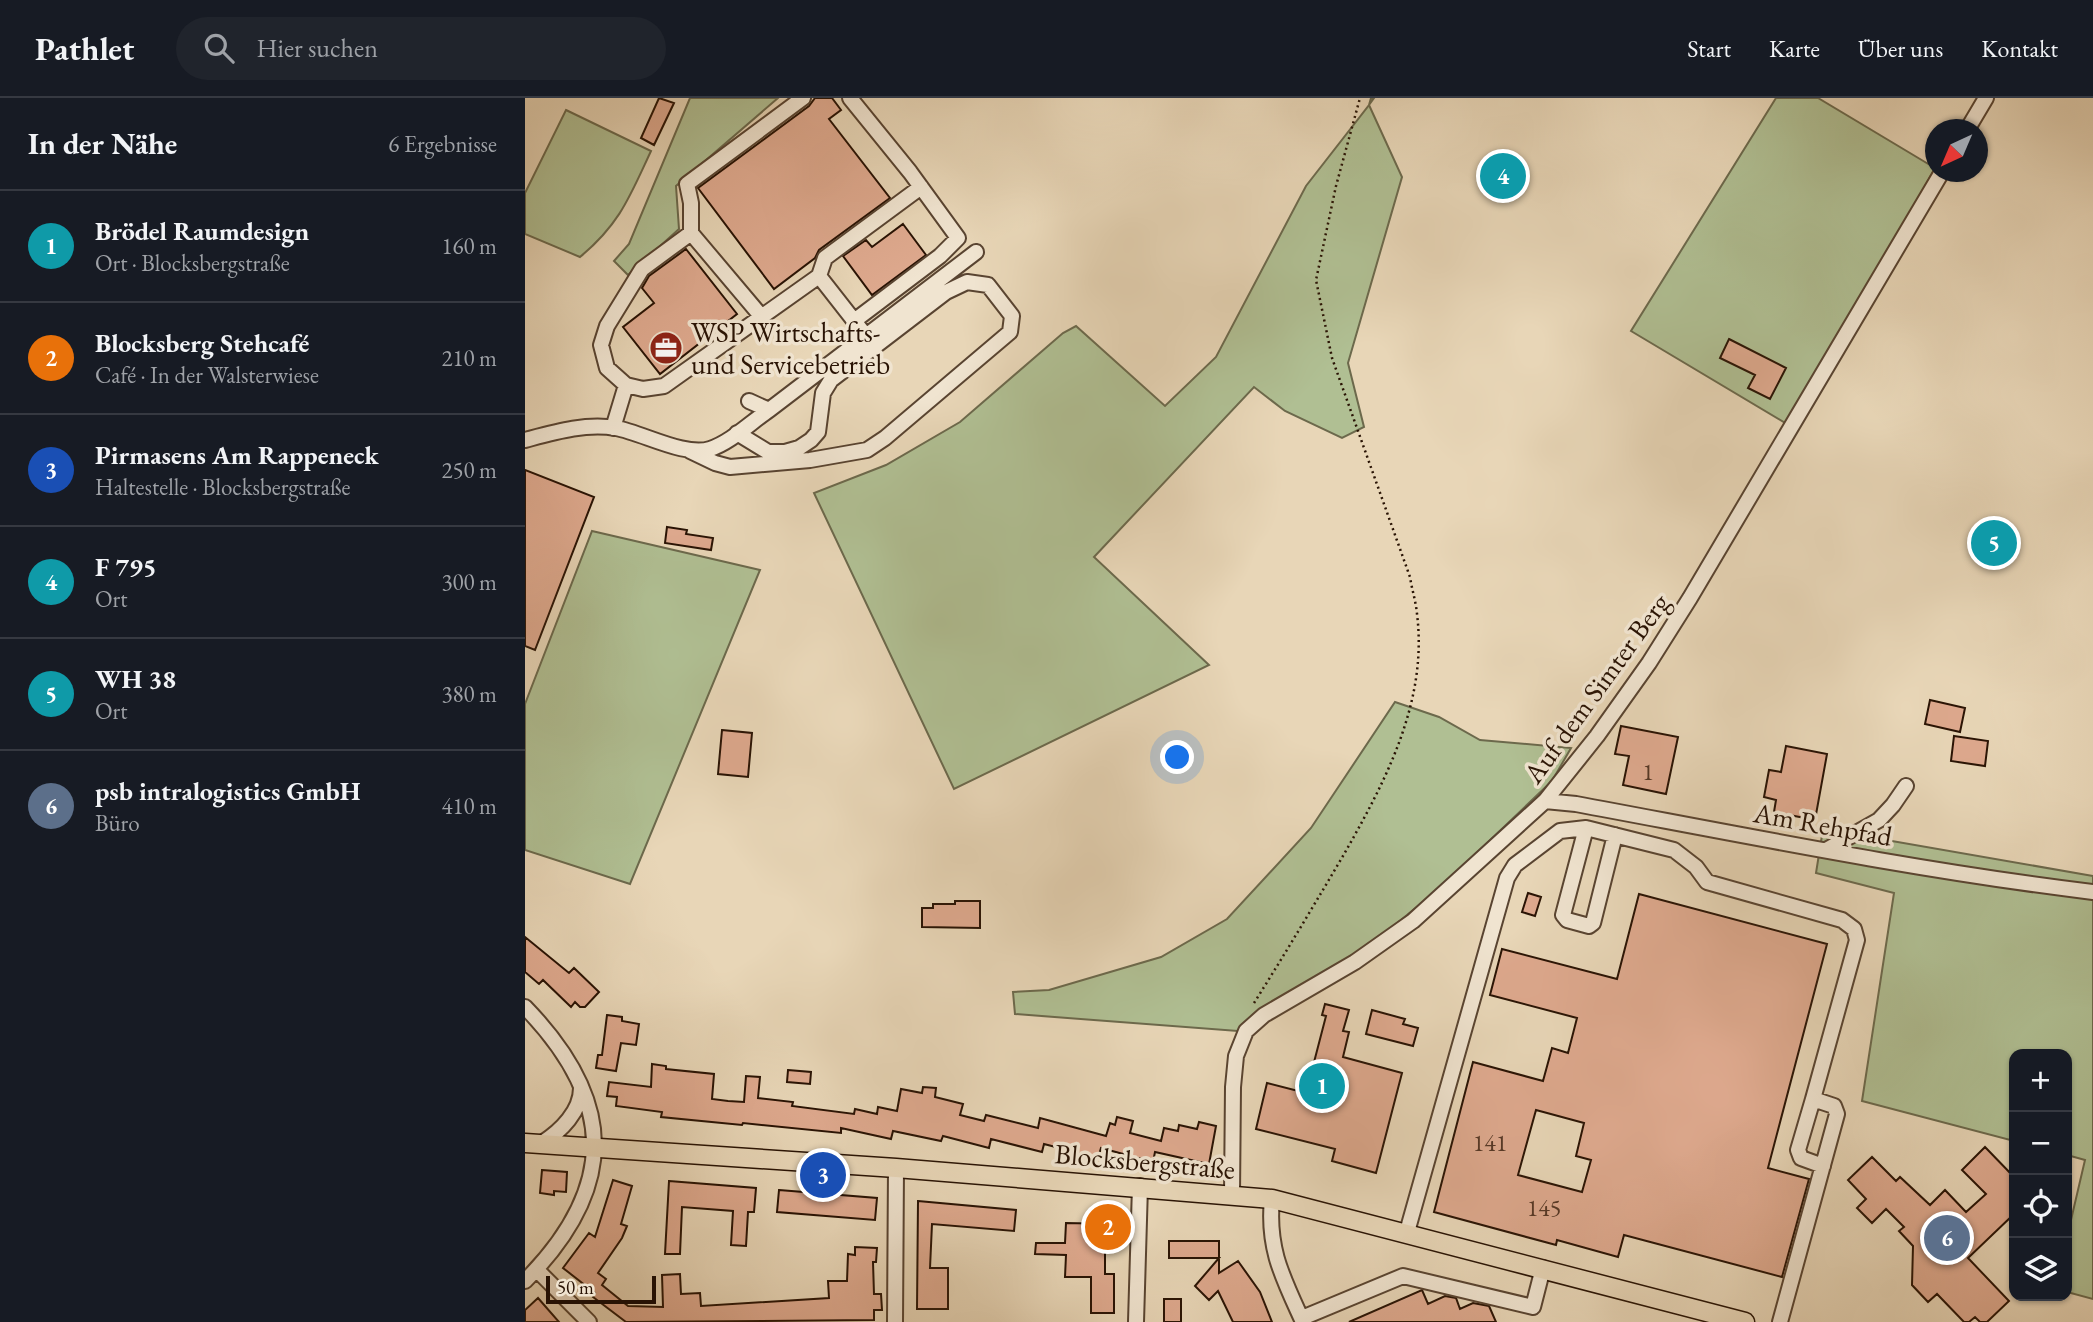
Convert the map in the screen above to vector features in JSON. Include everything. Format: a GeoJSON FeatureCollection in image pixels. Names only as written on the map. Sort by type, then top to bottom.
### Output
{"type":"FeatureCollection","features":[{"type":"Feature","properties":{"kind":"main road","name":"Blocksbergstraße"},"geometry":{"type":"LineString","coordinates":[[533,1143],[1140,1186],[1272,1199],[1745,1322]]}},
{"type":"Feature","properties":{"kind":"street"},"geometry":{"type":"LineString","coordinates":[[761,316],[691,233],[691,202],[687,184],[803,98]]}},
{"type":"Feature","properties":{"kind":"street"},"geometry":{"type":"LineString","coordinates":[[850,98],[958,238],[940,256],[854,321]]}},
{"type":"Feature","properties":{"kind":"street"},"geometry":{"type":"LineString","coordinates":[[1974,119],[1986,98]]}},
{"type":"Feature","properties":{"kind":"street","name":"Auf dem Simter Berg"},"geometry":{"type":"LineString","coordinates":[[1232,1194],[1235,1056],[1246,1031],[1264,1014],[1355,962],[1413,920],[1545,801],[1597,736],[1691,598],[1937,182]]}},
{"type":"Feature","properties":{"kind":"street"},"geometry":{"type":"LineString","coordinates":[[691,233],[642,269],[607,327],[601,345],[607,368],[626,385],[643,389],[664,386],[819,276],[825,258],[921,187]]}},
{"type":"Feature","properties":{"kind":"street"},"geometry":{"type":"LineString","coordinates":[[690,451],[708,450],[737,433],[976,252]]}},
{"type":"Feature","properties":{"kind":"street"},"geometry":{"type":"LineString","coordinates":[[819,276],[866,336]]}},
{"type":"Feature","properties":{"kind":"street"},"geometry":{"type":"LineString","coordinates":[[525,440],[563,430],[613,428],[642,434],[730,467],[810,460],[867,450],[885,438],[1010,331],[1012,316],[988,285],[967,282],[946,292],[831,380],[823,393],[818,432],[799,448],[785,452],[768,452],[737,433]]}},
{"type":"Feature","properties":{"kind":"street"},"geometry":{"type":"LineString","coordinates":[[613,428],[626,385]]}},
{"type":"Feature","properties":{"kind":"street"},"geometry":{"type":"LineString","coordinates":[[750,401],[769,410]]}},
{"type":"Feature","properties":{"kind":"street"},"geometry":{"type":"LineString","coordinates":[[1826,850],[1878,820],[1893,806],[1906,786]]}},
{"type":"Feature","properties":{"kind":"street","name":"Am Rehpfad"},"geometry":{"type":"LineString","coordinates":[[1545,801],[1576,804],[2024,884],[2093,892]]}},
{"type":"Feature","properties":{"kind":"street"},"geometry":{"type":"LineString","coordinates":[[1586,828],[1563,915],[1567,920],[1589,926],[1593,923],[1615,835]]}},
{"type":"Feature","properties":{"kind":"street"},"geometry":{"type":"LineString","coordinates":[[1406,1232],[1507,878],[1515,865],[1560,831],[1586,828],[1674,849],[1696,867],[1707,882],[1842,920],[1854,929],[1857,940],[1798,1150],[1801,1158],[1823,1166]]}},
{"type":"Feature","properties":{"kind":"street"},"geometry":{"type":"LineString","coordinates":[[525,1007],[561,1049],[581,1083],[595,1146],[591,1174],[574,1215],[537,1270],[525,1282]]}},
{"type":"Feature","properties":{"kind":"street"},"geometry":{"type":"LineString","coordinates":[[533,1143],[552,1136],[575,1110],[581,1097],[581,1083]]}},
{"type":"Feature","properties":{"kind":"street"},"geometry":{"type":"LineString","coordinates":[[1780,1322],[1837,1114],[1834,1106],[1812,1099]]}},
{"type":"Feature","properties":{"kind":"street"},"geometry":{"type":"LineString","coordinates":[[895,1322],[896,1168]]}},
{"type":"Feature","properties":{"kind":"street"},"geometry":{"type":"LineString","coordinates":[[1136,1322],[1140,1186]]}},
{"type":"Feature","properties":{"kind":"street"},"geometry":{"type":"LineString","coordinates":[[1272,1199],[1270,1221],[1273,1249],[1280,1272],[1302,1320],[1403,1276],[1533,1307],[1543,1268]]}},
{"type":"Feature","properties":{"kind":"street"},"geometry":{"type":"LineString","coordinates":[[537,1270],[589,1322]]}},
{"type":"Feature","properties":{"kind":"path"},"geometry":{"type":"LineString","coordinates":[[1253,1004],[1377,795],[1408,717],[1419,649],[1417,615],[1410,577],[1332,359],[1316,280],[1336,186],[1360,98]]}},
{"type":"Feature","properties":{"kind":"green space"},"geometry":{"type":"Polygon","coordinates":[[[690,98],[778,98],[676,186],[679,229],[628,275],[614,261],[629,244],[690,98]]]}},
{"type":"Feature","properties":{"kind":"green space"},"geometry":{"type":"Polygon","coordinates":[[[1776,98],[1818,98],[1925,162],[1925,182],[1927,182],[1792,427],[1631,331],[1776,98]]]}},
{"type":"Feature","properties":{"kind":"green space"},"geometry":{"type":"Polygon","coordinates":[[[1369,105],[1402,177],[1348,363],[1364,427],[1342,438],[1285,411],[1254,387],[1094,557],[1209,665],[954,789],[814,493],[886,465],[960,422],[1063,333],[1076,326],[1165,406],[1216,357],[1306,186],[1369,105]]]}},
{"type":"Feature","properties":{"kind":"green space"},"geometry":{"type":"Polygon","coordinates":[[[566,110],[651,151],[615,221],[580,257],[525,234],[525,193],[566,110]]]}},
{"type":"Feature","properties":{"kind":"green space"},"geometry":{"type":"Polygon","coordinates":[[[592,531],[760,570],[630,884],[525,850],[525,704],[592,531]]]}},
{"type":"Feature","properties":{"kind":"green space"},"geometry":{"type":"Polygon","coordinates":[[[1395,702],[1439,717],[1480,740],[1571,748],[1552,781],[1440,888],[1368,947],[1251,1032],[1015,1014],[1013,992],[1049,990],[1161,957],[1227,919],[1311,828],[1395,702]]]}},
{"type":"Feature","properties":{"kind":"green space"},"geometry":{"type":"Polygon","coordinates":[[[1823,829],[2093,876],[2093,1299],[2072,1293],[2072,1216],[2085,1160],[2072,1156],[2072,1049],[2009,1049],[2009,1140],[1862,1101],[1894,893],[1816,873],[1823,829]]]}},
{"type":"Feature","properties":{"kind":"building"},"geometry":{"type":"Polygon","coordinates":[[[659,98],[674,103],[654,145],[641,138],[659,98]]]}},
{"type":"Feature","properties":{"kind":"building"},"geometry":{"type":"Polygon","coordinates":[[[815,98],[832,98],[841,110],[829,119],[890,198],[819,250],[815,258],[774,289],[698,188],[809,106],[815,98]]]}},
{"type":"Feature","properties":{"kind":"building"},"geometry":{"type":"Polygon","coordinates":[[[903,224],[926,255],[872,295],[843,256],[866,240],[872,247],[903,224]]]}},
{"type":"Feature","properties":{"kind":"building"},"geometry":{"type":"Polygon","coordinates":[[[686,249],[737,314],[660,374],[623,327],[654,303],[642,288],[649,276],[686,249]]]}},
{"type":"Feature","properties":{"kind":"building"},"geometry":{"type":"Polygon","coordinates":[[[1729,339],[1786,368],[1770,399],[1748,388],[1755,375],[1720,358],[1729,339]]]}},
{"type":"Feature","properties":{"kind":"building"},"geometry":{"type":"Polygon","coordinates":[[[525,470],[594,497],[535,650],[525,646],[525,470]]]}},
{"type":"Feature","properties":{"kind":"building"},"geometry":{"type":"Polygon","coordinates":[[[667,527],[687,530],[686,534],[713,538],[711,550],[665,543],[667,527]]]}},
{"type":"Feature","properties":{"kind":"building"},"geometry":{"type":"Polygon","coordinates":[[[1930,700],[1965,708],[1960,732],[1925,724],[1930,700]]]}},
{"type":"Feature","properties":{"kind":"building"},"geometry":{"type":"Polygon","coordinates":[[[1621,726],[1678,737],[1666,794],[1623,785],[1629,756],[1615,754],[1621,726]]]}},
{"type":"Feature","properties":{"kind":"building"},"geometry":{"type":"Polygon","coordinates":[[[722,730],[752,733],[748,777],[718,774],[722,730]]]}},
{"type":"Feature","properties":{"kind":"building"},"geometry":{"type":"Polygon","coordinates":[[[1954,736],[1988,741],[1985,766],[1951,761],[1954,736]]]}},
{"type":"Feature","properties":{"kind":"building"},"geometry":{"type":"Polygon","coordinates":[[[1786,746],[1827,754],[1815,820],[1774,812],[1776,800],[1764,797],[1769,770],[1781,772],[1786,746]]]}},
{"type":"Feature","properties":{"kind":"building"},"geometry":{"type":"Polygon","coordinates":[[[1528,893],[1541,897],[1535,916],[1522,912],[1528,893]]]}},
{"type":"Feature","properties":{"kind":"building"},"geometry":{"type":"Polygon","coordinates":[[[1639,894],[1827,944],[1768,1168],[1809,1179],[1782,1277],[1624,1235],[1618,1257],[1557,1240],[1556,1245],[1434,1212],[1473,1062],[1543,1081],[1552,1048],[1568,1053],[1577,1018],[1490,995],[1502,949],[1617,979],[1639,894]],[[1536,1110],[1518,1175],[1582,1192],[1591,1160],[1576,1156],[1584,1123],[1536,1110]]]}},
{"type":"Feature","properties":{"kind":"building"},"geometry":{"type":"Polygon","coordinates":[[[955,901],[980,901],[980,928],[922,927],[922,908],[933,908],[933,904],[955,904],[955,901]]]}},
{"type":"Feature","properties":{"kind":"building"},"geometry":{"type":"Polygon","coordinates":[[[525,937],[569,973],[574,968],[599,992],[585,1007],[580,1007],[575,1002],[571,1007],[543,980],[539,984],[525,972],[525,937]]]}},
{"type":"Feature","properties":{"kind":"building"},"geometry":{"type":"Polygon","coordinates":[[[1325,1004],[1349,1010],[1343,1031],[1349,1032],[1343,1057],[1402,1073],[1376,1173],[1332,1161],[1335,1149],[1256,1129],[1267,1083],[1306,1093],[1326,1016],[1322,1015],[1325,1004]]]}},
{"type":"Feature","properties":{"kind":"building"},"geometry":{"type":"Polygon","coordinates":[[[1372,1010],[1405,1019],[1403,1024],[1418,1028],[1413,1046],[1366,1034],[1372,1010]]]}},
{"type":"Feature","properties":{"kind":"building"},"geometry":{"type":"Polygon","coordinates":[[[607,1015],[622,1017],[622,1021],[639,1024],[636,1045],[621,1043],[616,1071],[596,1068],[598,1055],[602,1055],[607,1015]]]}},
{"type":"Feature","properties":{"kind":"building"},"geometry":{"type":"Polygon","coordinates":[[[652,1064],[666,1066],[666,1069],[714,1074],[712,1099],[728,1101],[744,1102],[746,1076],[760,1077],[758,1098],[793,1102],[792,1106],[854,1114],[855,1109],[877,1114],[878,1107],[897,1111],[901,1089],[922,1093],[923,1087],[936,1088],[935,1097],[963,1104],[960,1115],[984,1121],[986,1115],[1038,1128],[1040,1118],[1106,1136],[1110,1123],[1115,1125],[1117,1117],[1133,1121],[1130,1133],[1161,1141],[1164,1128],[1178,1131],[1179,1125],[1197,1129],[1199,1122],[1216,1126],[1209,1164],[1155,1152],[1153,1162],[1101,1148],[1098,1158],[1044,1144],[1042,1152],[991,1139],[989,1148],[943,1136],[941,1141],[893,1131],[891,1139],[841,1128],[841,1133],[661,1117],[662,1112],[616,1106],[617,1097],[607,1096],[609,1082],[651,1087],[652,1064]]]}},
{"type":"Feature","properties":{"kind":"building"},"geometry":{"type":"Polygon","coordinates":[[[788,1070],[811,1072],[810,1084],[787,1082],[788,1070]]]}},
{"type":"Feature","properties":{"kind":"building"},"geometry":{"type":"Polygon","coordinates":[[[1985,1147],[2009,1172],[2009,1219],[1968,1258],[2009,1301],[1987,1322],[1980,1322],[1975,1317],[1964,1322],[1937,1294],[1928,1302],[1912,1285],[1913,1246],[1899,1231],[1904,1227],[1886,1209],[1872,1223],[1857,1208],[1866,1199],[1848,1180],[1872,1157],[1896,1181],[1900,1177],[1930,1205],[1945,1190],[1966,1212],[1986,1194],[1962,1170],[1985,1147]]]}},
{"type":"Feature","properties":{"kind":"building"},"geometry":{"type":"Polygon","coordinates":[[[542,1170],[567,1172],[566,1192],[554,1191],[554,1195],[540,1193],[542,1170]]]}},
{"type":"Feature","properties":{"kind":"building"},"geometry":{"type":"Polygon","coordinates":[[[613,1180],[632,1186],[621,1224],[627,1226],[598,1273],[606,1279],[602,1285],[628,1306],[663,1307],[662,1275],[680,1274],[681,1294],[700,1293],[701,1306],[829,1298],[828,1281],[847,1281],[848,1254],[855,1255],[855,1247],[877,1248],[876,1262],[873,1262],[874,1294],[881,1294],[882,1310],[874,1310],[874,1320],[626,1322],[593,1297],[595,1293],[563,1268],[589,1233],[595,1237],[613,1180]]]}},
{"type":"Feature","properties":{"kind":"building"},"geometry":{"type":"Polygon","coordinates":[[[669,1181],[756,1188],[754,1212],[748,1212],[746,1246],[731,1245],[733,1211],[682,1207],[680,1254],[665,1254],[669,1181]]]}},
{"type":"Feature","properties":{"kind":"building"},"geometry":{"type":"Polygon","coordinates":[[[779,1190],[877,1198],[875,1220],[777,1212],[779,1190]]]}},
{"type":"Feature","properties":{"kind":"building"},"geometry":{"type":"Polygon","coordinates":[[[918,1201],[1016,1210],[1014,1231],[932,1224],[930,1268],[948,1268],[948,1309],[917,1309],[918,1201]]]}},
{"type":"Feature","properties":{"kind":"building"},"geometry":{"type":"Polygon","coordinates":[[[1066,1223],[1113,1224],[1112,1247],[1105,1247],[1105,1274],[1114,1274],[1114,1313],[1091,1313],[1091,1277],[1065,1277],[1066,1255],[1035,1254],[1036,1243],[1065,1243],[1066,1223]]]}},
{"type":"Feature","properties":{"kind":"building"},"geometry":{"type":"Polygon","coordinates":[[[1169,1241],[1219,1241],[1219,1258],[1169,1258],[1169,1241]]]}},
{"type":"Feature","properties":{"kind":"building"},"geometry":{"type":"Polygon","coordinates":[[[1219,1258],[1219,1273],[1238,1261],[1260,1292],[1272,1322],[1233,1322],[1218,1291],[1209,1300],[1195,1286],[1219,1258]]]}},
{"type":"Feature","properties":{"kind":"building"},"geometry":{"type":"Polygon","coordinates":[[[1422,1290],[1428,1304],[1445,1296],[1456,1298],[1460,1309],[1473,1303],[1489,1306],[1496,1322],[1349,1322],[1422,1290]]]}},
{"type":"Feature","properties":{"kind":"building"},"geometry":{"type":"Polygon","coordinates":[[[538,1298],[559,1322],[525,1322],[525,1310],[538,1298]]]}},
{"type":"Feature","properties":{"kind":"building"},"geometry":{"type":"Polygon","coordinates":[[[1164,1299],[1181,1299],[1181,1322],[1164,1322],[1164,1299]]]}},
{"type":"Feature","properties":{"kind":"place","name":"F 795"},"geometry":{"type":"Point","coordinates":[1503,176]}},
{"type":"Feature","properties":{"kind":"place","name":"WSP Wirtschafts- und Servicebetrieb"},"geometry":{"type":"Point","coordinates":[666,348]}},
{"type":"Feature","properties":{"kind":"place","name":"WH 38"},"geometry":{"type":"Point","coordinates":[1994,543]}},
{"type":"Feature","properties":{"kind":"place","name":"Brödel Raumdesign"},"geometry":{"type":"Point","coordinates":[1322,1086]}},
{"type":"Feature","properties":{"kind":"place","name":"Pirmasens Am Rappeneck"},"geometry":{"type":"Point","coordinates":[823,1175]}},
{"type":"Feature","properties":{"kind":"place","name":"Blocksberg Stehcafé"},"geometry":{"type":"Point","coordinates":[1108,1227]}},
{"type":"Feature","properties":{"kind":"place","name":"psb intralogistics GmbH"},"geometry":{"type":"Point","coordinates":[1947,1238]}}]}
